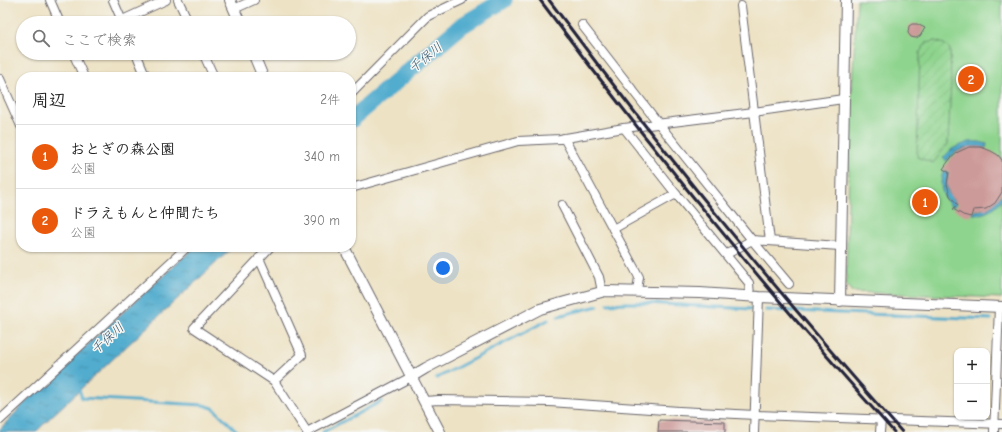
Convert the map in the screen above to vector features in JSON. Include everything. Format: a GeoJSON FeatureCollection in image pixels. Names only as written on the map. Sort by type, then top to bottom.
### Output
{"type":"FeatureCollection","features":[{"type":"Feature","properties":{"kind":"street"},"geometry":{"type":"LineString","coordinates":[[50,0],[57,16]]}},
{"type":"Feature","properties":{"kind":"street"},"geometry":{"type":"LineString","coordinates":[[112,0],[118,16]]}},
{"type":"Feature","properties":{"kind":"street"},"geometry":{"type":"LineString","coordinates":[[133,16],[166,0]]}},
{"type":"Feature","properties":{"kind":"street"},"geometry":{"type":"LineString","coordinates":[[178,0],[186,16]]}},
{"type":"Feature","properties":{"kind":"street"},"geometry":{"type":"LineString","coordinates":[[237,16],[232,5],[254,0]]}},
{"type":"Feature","properties":{"kind":"street"},"geometry":{"type":"LineString","coordinates":[[356,89],[428,16],[462,0]]}},
{"type":"Feature","properties":{"kind":"street"},"geometry":{"type":"LineString","coordinates":[[840,301],[846,0]]}},
{"type":"Feature","properties":{"kind":"street"},"geometry":{"type":"LineString","coordinates":[[741,6],[770,241]]}},
{"type":"Feature","properties":{"kind":"street"},"geometry":{"type":"LineString","coordinates":[[582,25],[659,124],[789,284]]}},
{"type":"Feature","properties":{"kind":"street"},"geometry":{"type":"LineString","coordinates":[[77,60],[82,72]]}},
{"type":"Feature","properties":{"kind":"street"},"geometry":{"type":"LineString","coordinates":[[139,60],[144,72]]}},
{"type":"Feature","properties":{"kind":"street"},"geometry":{"type":"LineString","coordinates":[[206,60],[212,72]]}},
{"type":"Feature","properties":{"kind":"street"},"geometry":{"type":"LineString","coordinates":[[256,60],[261,72]]}},
{"type":"Feature","properties":{"kind":"street"},"geometry":{"type":"LineString","coordinates":[[0,79],[16,115]]}},
{"type":"Feature","properties":{"kind":"street"},"geometry":{"type":"LineString","coordinates":[[356,187],[518,141],[564,138],[624,128],[754,112],[843,99]]}},
{"type":"Feature","properties":{"kind":"street"},"geometry":{"type":"LineString","coordinates":[[624,128],[676,194],[750,283],[754,296],[754,432]]}},
{"type":"Feature","properties":{"kind":"street"},"geometry":{"type":"LineString","coordinates":[[564,138],[639,277],[637,291]]}},
{"type":"Feature","properties":{"kind":"street"},"geometry":{"type":"LineString","coordinates":[[613,229],[676,194]]}},
{"type":"Feature","properties":{"kind":"street"},"geometry":{"type":"LineString","coordinates":[[562,205],[599,277],[602,292]]}},
{"type":"Feature","properties":{"kind":"street"},"geometry":{"type":"LineString","coordinates":[[727,254],[752,240],[840,246]]}},
{"type":"Feature","properties":{"kind":"street"},"geometry":{"type":"LineString","coordinates":[[0,420],[182,252]]}},
{"type":"Feature","properties":{"kind":"street"},"geometry":{"type":"LineString","coordinates":[[265,252],[194,328],[274,380],[307,432],[540,309],[602,292],[637,291],[700,293],[840,301],[1001,307],[997,427],[679,411],[550,402],[424,401]]}},
{"type":"Feature","properties":{"kind":"street"},"geometry":{"type":"LineString","coordinates":[[347,252],[440,432]]}},
{"type":"Feature","properties":{"kind":"street"},"geometry":{"type":"LineString","coordinates":[[259,258],[302,355],[274,380]]}},
{"type":"Feature","properties":{"kind":"street"},"geometry":{"type":"LineString","coordinates":[[880,432],[881,420]]}},
{"type":"Feature","properties":{"kind":"green space"},"geometry":{"type":"Polygon","coordinates":[[[857,0],[1002,0],[1002,298],[852,292],[846,284],[850,121],[857,0]]]}},
{"type":"Feature","properties":{"kind":"green space"},"geometry":{"type":"Polygon","coordinates":[[[936,41],[944,44],[950,49],[951,82],[948,144],[933,163],[917,157],[920,52],[926,43],[936,41]]]}},
{"type":"Feature","properties":{"kind":"water"},"geometry":{"type":"Polygon","coordinates":[[[969,142],[987,144],[986,148],[964,148],[954,153],[946,161],[943,158],[952,149],[969,142]]]}},
{"type":"Feature","properties":{"kind":"water"},"geometry":{"type":"Polygon","coordinates":[[[944,171],[948,173],[947,186],[949,193],[956,204],[953,207],[946,200],[941,186],[944,171]]]}},
{"type":"Feature","properties":{"kind":"water"},"geometry":{"type":"Polygon","coordinates":[[[1001,195],[1002,199],[996,206],[986,212],[973,214],[974,211],[983,210],[990,207],[1001,195]]]}},
{"type":"Feature","properties":{"kind":"water"},"geometry":{"type":"Polygon","coordinates":[[[189,252],[228,252],[36,432],[0,432],[0,429],[32,395],[189,252]]]}},
{"type":"Feature","properties":{"kind":"building"},"geometry":{"type":"Polygon","coordinates":[[[912,24],[917,24],[925,28],[920,36],[916,38],[911,37],[908,33],[909,26],[912,24]]]}},
{"type":"Feature","properties":{"kind":"building"},"geometry":{"type":"Polygon","coordinates":[[[969,147],[981,147],[998,155],[1002,160],[1002,192],[995,203],[986,209],[973,210],[971,217],[963,215],[953,209],[958,205],[950,196],[947,184],[949,172],[943,169],[950,159],[958,152],[969,147]]]}},
{"type":"Feature","properties":{"kind":"building"},"geometry":{"type":"Polygon","coordinates":[[[659,420],[725,422],[725,432],[658,432],[659,420]]]}},
{"type":"Feature","properties":{"kind":"waterway","name":"千保川"},"geometry":{"type":"LineString","coordinates":[[356,116],[461,26],[504,0]]}},
{"type":"Feature","properties":{"kind":"waterway"},"geometry":{"type":"LineString","coordinates":[[608,304],[646,303],[751,309]]}},
{"type":"Feature","properties":{"kind":"waterway"},"geometry":{"type":"LineString","coordinates":[[558,316],[598,306]]}},
{"type":"Feature","properties":{"kind":"waterway"},"geometry":{"type":"LineString","coordinates":[[766,310],[991,319]]}},
{"type":"Feature","properties":{"kind":"waterway"},"geometry":{"type":"LineString","coordinates":[[437,378],[548,320]]}},
{"type":"Feature","properties":{"kind":"waterway"},"geometry":{"type":"LineString","coordinates":[[78,387],[82,398],[203,405],[213,408],[238,432]]}},
{"type":"Feature","properties":{"kind":"waterway"},"geometry":{"type":"LineString","coordinates":[[323,432],[382,401]]}},
{"type":"Feature","properties":{"kind":"railway"},"geometry":{"type":"LineString","coordinates":[[540,0],[668,166],[756,274],[894,432]]}},
{"type":"Feature","properties":{"kind":"railway"},"geometry":{"type":"LineString","coordinates":[[549,0],[677,166],[765,274],[902,432]]}},
{"type":"Feature","properties":{"kind":"place","name":"ドラえもんと仲間たち"},"geometry":{"type":"Point","coordinates":[971,79]}},
{"type":"Feature","properties":{"kind":"place","name":"おとぎの森公園"},"geometry":{"type":"Point","coordinates":[925,202]}}]}
